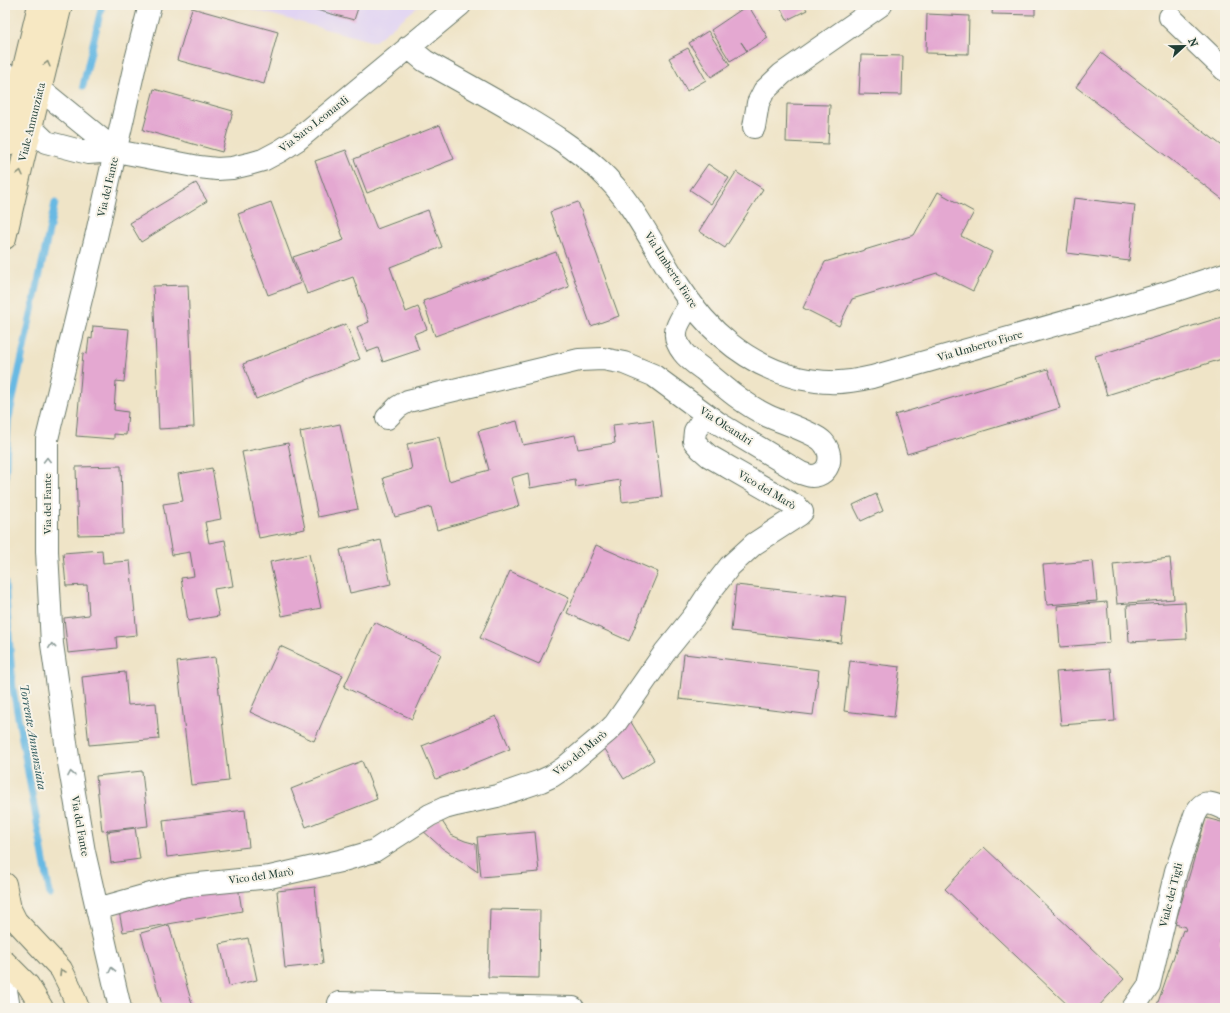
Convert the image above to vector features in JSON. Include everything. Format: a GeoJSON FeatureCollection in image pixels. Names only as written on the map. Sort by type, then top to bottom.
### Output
{"type":"FeatureCollection","features":[{"type":"Feature","properties":{"kind":"main road","name":"Viale Annunziata"},"geometry":{"type":"LineString","coordinates":[[5,146],[13,77],[39,5]]}},
{"type":"Feature","properties":{"kind":"main road","name":"Viale Annunziata"},"geometry":{"type":"LineString","coordinates":[[5,238],[61,5]]}},
{"type":"Feature","properties":{"kind":"main road"},"geometry":{"type":"LineString","coordinates":[[5,884],[10,909],[16,921],[61,969],[78,1008]]}},
{"type":"Feature","properties":{"kind":"main road"},"geometry":{"type":"LineString","coordinates":[[28,985],[25,970],[30,961],[39,956],[49,955]]}},
{"type":"Feature","properties":{"kind":"main road"},"geometry":{"type":"LineString","coordinates":[[6,963],[28,985],[42,1008]]}},
{"type":"Feature","properties":{"kind":"street","name":"Via del Fante"},"geometry":{"type":"LineString","coordinates":[[120,1008],[83,845],[68,757],[52,644],[47,551],[48,439],[150,5]]}},
{"type":"Feature","properties":{"kind":"street","name":"Via Saro Leonardi"},"geometry":{"type":"LineString","coordinates":[[116,151],[179,164],[217,169],[243,166],[264,160],[298,140],[460,5]]}},
{"type":"Feature","properties":{"kind":"street"},"geometry":{"type":"LineString","coordinates":[[754,127],[758,103],[764,91],[782,74],[881,5]]}},
{"type":"Feature","properties":{"kind":"street"},"geometry":{"type":"LineString","coordinates":[[1170,17],[1225,70]]}},
{"type":"Feature","properties":{"kind":"street","name":"Via Umberto Fiore"},"geometry":{"type":"LineString","coordinates":[[408,47],[425,61],[554,135],[599,170],[628,203],[679,286],[701,316],[715,331],[747,357],[766,367],[787,375],[809,380],[830,382],[872,377],[1170,292],[1225,274]]}},
{"type":"Feature","properties":{"kind":"street"},"geometry":{"type":"LineString","coordinates":[[13,77],[40,89],[116,151]]}},
{"type":"Feature","properties":{"kind":"street"},"geometry":{"type":"LineString","coordinates":[[9,106],[46,142],[88,153],[116,151]]}},
{"type":"Feature","properties":{"kind":"street","name":"Via Oleandri"},"geometry":{"type":"LineString","coordinates":[[387,418],[398,407],[408,402],[579,360],[603,359],[624,362],[653,375],[718,423],[801,473],[811,476],[820,474],[828,468],[830,460],[828,450],[823,442],[815,436],[767,415],[748,404],[723,386],[683,353],[678,344],[676,332],[691,303]]}},
{"type":"Feature","properties":{"kind":"street","name":"Vico del Marò"},"geometry":{"type":"LineString","coordinates":[[98,909],[189,884],[270,877],[361,855],[374,851],[430,815],[445,808],[456,804],[497,796],[541,781],[564,768],[615,724],[665,652],[694,616],[709,593],[730,566],[754,544],[802,512],[796,506],[709,456],[701,449],[694,441],[695,431],[706,414]]}},
{"type":"Feature","properties":{"kind":"street","name":"Viale dei Tigli"},"geometry":{"type":"LineString","coordinates":[[1133,1008],[1143,996],[1149,985],[1176,872],[1194,815],[1198,808],[1203,804],[1209,803],[1225,809]]}},
{"type":"Feature","properties":{"kind":"street"},"geometry":{"type":"LineString","coordinates":[[339,1005],[573,1008]]}},
{"type":"Feature","properties":{"kind":"lane"},"geometry":{"type":"LineString","coordinates":[[6,963],[14,1008]]}},
{"type":"Feature","properties":{"kind":"shaded area"},"geometry":{"type":"Polygon","coordinates":[[[236,5],[420,5],[374,42],[236,5]]]}},
{"type":"Feature","properties":{"kind":"building"},"geometry":{"type":"Polygon","coordinates":[[[314,5],[359,5],[354,20],[313,9],[314,5]]]}},
{"type":"Feature","properties":{"kind":"building"},"geometry":{"type":"Polygon","coordinates":[[[748,5],[768,38],[730,61],[711,30],[748,5]]]}},
{"type":"Feature","properties":{"kind":"building"},"geometry":{"type":"Polygon","coordinates":[[[779,5],[804,5],[807,10],[787,20],[779,5]]]}},
{"type":"Feature","properties":{"kind":"building"},"geometry":{"type":"Polygon","coordinates":[[[993,5],[1035,5],[1035,15],[992,14],[993,5]]]}},
{"type":"Feature","properties":{"kind":"building"},"geometry":{"type":"Polygon","coordinates":[[[192,8],[278,32],[264,84],[177,60],[192,8]]]}},
{"type":"Feature","properties":{"kind":"building"},"geometry":{"type":"Polygon","coordinates":[[[927,14],[969,16],[968,54],[926,53],[927,14]]]}},
{"type":"Feature","properties":{"kind":"building"},"geometry":{"type":"Polygon","coordinates":[[[708,31],[730,65],[711,77],[689,43],[708,31]]]}},
{"type":"Feature","properties":{"kind":"building"},"geometry":{"type":"Polygon","coordinates":[[[688,48],[706,80],[687,91],[669,58],[688,48]]]}},
{"type":"Feature","properties":{"kind":"building"},"geometry":{"type":"Polygon","coordinates":[[[1101,53],[1225,148],[1225,201],[1076,87],[1101,53]]]}},
{"type":"Feature","properties":{"kind":"building"},"geometry":{"type":"Polygon","coordinates":[[[861,55],[903,56],[902,95],[859,94],[861,55]]]}},
{"type":"Feature","properties":{"kind":"building"},"geometry":{"type":"Polygon","coordinates":[[[154,89],[233,111],[222,152],[143,130],[154,89]]]}},
{"type":"Feature","properties":{"kind":"building"},"geometry":{"type":"Polygon","coordinates":[[[787,104],[830,105],[828,144],[786,142],[787,104]]]}},
{"type":"Feature","properties":{"kind":"building"},"geometry":{"type":"Polygon","coordinates":[[[440,125],[454,159],[367,193],[354,159],[440,125]]]}},
{"type":"Feature","properties":{"kind":"building"},"geometry":{"type":"Polygon","coordinates":[[[346,150],[377,229],[428,210],[442,247],[390,267],[406,312],[418,307],[427,329],[414,334],[419,350],[383,362],[378,348],[367,352],[357,327],[369,322],[353,277],[307,294],[293,257],[344,240],[315,161],[346,150]]]}},
{"type":"Feature","properties":{"kind":"building"},"geometry":{"type":"Polygon","coordinates":[[[708,164],[729,178],[711,204],[690,190],[708,164]]]}},
{"type":"Feature","properties":{"kind":"building"},"geometry":{"type":"Polygon","coordinates":[[[736,172],[763,189],[725,248],[699,231],[736,172]]]}},
{"type":"Feature","properties":{"kind":"building"},"geometry":{"type":"Polygon","coordinates":[[[196,183],[207,201],[141,242],[130,223],[196,183]]]}},
{"type":"Feature","properties":{"kind":"building"},"geometry":{"type":"Polygon","coordinates":[[[938,192],[974,212],[961,236],[992,252],[973,291],[937,273],[852,299],[839,326],[803,308],[825,262],[914,235],[938,192]]]}},
{"type":"Feature","properties":{"kind":"building"},"geometry":{"type":"Polygon","coordinates":[[[1074,198],[1135,205],[1129,261],[1067,253],[1074,198]]]}},
{"type":"Feature","properties":{"kind":"building"},"geometry":{"type":"Polygon","coordinates":[[[271,202],[301,283],[268,295],[238,214],[271,202]]]}},
{"type":"Feature","properties":{"kind":"building"},"geometry":{"type":"Polygon","coordinates":[[[578,202],[619,316],[591,326],[550,212],[578,202]]]}},
{"type":"Feature","properties":{"kind":"building"},"geometry":{"type":"Polygon","coordinates":[[[556,252],[569,287],[435,336],[423,301],[556,252]]]}},
{"type":"Feature","properties":{"kind":"building"},"geometry":{"type":"Polygon","coordinates":[[[188,285],[194,427],[159,429],[153,286],[188,285]]]}},
{"type":"Feature","properties":{"kind":"building"},"geometry":{"type":"Polygon","coordinates":[[[1225,316],[1225,358],[1107,395],[1095,356],[1225,316]]]}},
{"type":"Feature","properties":{"kind":"building"},"geometry":{"type":"Polygon","coordinates":[[[346,324],[360,359],[256,399],[243,364],[346,324]]]}},
{"type":"Feature","properties":{"kind":"building"},"geometry":{"type":"Polygon","coordinates":[[[93,326],[129,329],[124,382],[116,381],[114,410],[128,412],[126,435],[114,434],[114,439],[76,436],[83,353],[87,354],[89,338],[92,339],[93,326]]]}},
{"type":"Feature","properties":{"kind":"building"},"geometry":{"type":"Polygon","coordinates":[[[1048,369],[1060,408],[907,454],[895,415],[1048,369]]]}},
{"type":"Feature","properties":{"kind":"building"},"geometry":{"type":"Polygon","coordinates":[[[653,420],[662,497],[622,502],[620,480],[576,487],[575,480],[530,488],[528,473],[511,478],[519,506],[437,530],[431,507],[395,517],[383,478],[412,469],[407,444],[439,437],[449,481],[489,470],[478,431],[517,421],[523,445],[575,435],[578,449],[615,443],[613,425],[653,420]]]}},
{"type":"Feature","properties":{"kind":"building"},"geometry":{"type":"Polygon","coordinates":[[[340,424],[358,509],[318,517],[300,432],[340,424]]]}},
{"type":"Feature","properties":{"kind":"building"},"geometry":{"type":"Polygon","coordinates":[[[288,443],[305,529],[259,538],[242,452],[288,443]]]}},
{"type":"Feature","properties":{"kind":"building"},"geometry":{"type":"Polygon","coordinates":[[[121,466],[123,534],[78,535],[76,467],[121,466]]]}},
{"type":"Feature","properties":{"kind":"building"},"geometry":{"type":"Polygon","coordinates":[[[212,468],[221,519],[205,522],[209,543],[225,540],[233,586],[214,589],[219,616],[188,621],[181,578],[194,576],[190,552],[172,555],[163,504],[183,501],[178,474],[212,468]]]}},
{"type":"Feature","properties":{"kind":"building"},"geometry":{"type":"Polygon","coordinates":[[[876,494],[883,511],[861,521],[853,505],[876,494]]]}},
{"type":"Feature","properties":{"kind":"building"},"geometry":{"type":"Polygon","coordinates":[[[381,540],[391,584],[350,593],[340,550],[381,540]]]}},
{"type":"Feature","properties":{"kind":"building"},"geometry":{"type":"Polygon","coordinates":[[[596,545],[658,572],[629,641],[567,613],[596,545]]]}},
{"type":"Feature","properties":{"kind":"building"},"geometry":{"type":"Polygon","coordinates":[[[102,550],[103,563],[130,561],[137,635],[116,637],[117,648],[68,653],[64,618],[89,615],[87,585],[66,586],[63,553],[102,550]]]}},
{"type":"Feature","properties":{"kind":"building"},"geometry":{"type":"Polygon","coordinates":[[[309,554],[321,608],[282,616],[270,562],[309,554]]]}},
{"type":"Feature","properties":{"kind":"building"},"geometry":{"type":"Polygon","coordinates":[[[1170,558],[1174,599],[1117,604],[1113,564],[1170,558]]]}},
{"type":"Feature","properties":{"kind":"building"},"geometry":{"type":"Polygon","coordinates":[[[1093,561],[1097,601],[1047,605],[1043,565],[1093,561]]]}},
{"type":"Feature","properties":{"kind":"building"},"geometry":{"type":"Polygon","coordinates":[[[510,571],[569,598],[539,664],[480,638],[510,571]]]}},
{"type":"Feature","properties":{"kind":"building"},"geometry":{"type":"Polygon","coordinates":[[[736,585],[846,597],[841,643],[731,631],[736,585]]]}},
{"type":"Feature","properties":{"kind":"building"},"geometry":{"type":"Polygon","coordinates":[[[1107,602],[1110,643],[1060,647],[1057,606],[1107,602]]]}},
{"type":"Feature","properties":{"kind":"building"},"geometry":{"type":"Polygon","coordinates":[[[1185,602],[1187,639],[1129,642],[1127,605],[1185,602]]]}},
{"type":"Feature","properties":{"kind":"building"},"geometry":{"type":"Polygon","coordinates":[[[374,622],[441,654],[412,719],[344,687],[374,622]]]}},
{"type":"Feature","properties":{"kind":"building"},"geometry":{"type":"Polygon","coordinates":[[[280,646],[343,675],[314,741],[250,712],[280,646]]]}},
{"type":"Feature","properties":{"kind":"building"},"geometry":{"type":"Polygon","coordinates":[[[684,654],[819,670],[813,715],[679,699],[684,654]]]}},
{"type":"Feature","properties":{"kind":"building"},"geometry":{"type":"Polygon","coordinates":[[[215,657],[229,781],[191,785],[177,662],[215,657]]]}},
{"type":"Feature","properties":{"kind":"building"},"geometry":{"type":"Polygon","coordinates":[[[850,661],[900,667],[894,717],[844,711],[850,661]]]}},
{"type":"Feature","properties":{"kind":"building"},"geometry":{"type":"Polygon","coordinates":[[[1111,668],[1115,721],[1061,725],[1056,672],[1111,668]]]}},
{"type":"Feature","properties":{"kind":"building"},"geometry":{"type":"Polygon","coordinates":[[[125,672],[128,705],[156,703],[159,739],[89,745],[82,677],[125,672]]]}},
{"type":"Feature","properties":{"kind":"building"},"geometry":{"type":"Polygon","coordinates":[[[496,716],[510,749],[436,779],[422,746],[496,716]]]}},
{"type":"Feature","properties":{"kind":"building"},"geometry":{"type":"Polygon","coordinates":[[[631,722],[654,760],[624,779],[603,746],[631,722]]]}},
{"type":"Feature","properties":{"kind":"building"},"geometry":{"type":"Polygon","coordinates":[[[362,761],[377,799],[306,827],[291,789],[362,761]]]}},
{"type":"Feature","properties":{"kind":"building"},"geometry":{"type":"Polygon","coordinates":[[[142,771],[148,826],[102,831],[96,776],[142,771]]]}},
{"type":"Feature","properties":{"kind":"building"},"geometry":{"type":"Polygon","coordinates":[[[245,810],[249,847],[167,857],[163,820],[245,810]]]}},
{"type":"Feature","properties":{"kind":"building"},"geometry":{"type":"Polygon","coordinates":[[[440,818],[451,835],[476,844],[478,872],[442,848],[421,829],[440,818]]]}},
{"type":"Feature","properties":{"kind":"building"},"geometry":{"type":"Polygon","coordinates":[[[1206,818],[1225,823],[1225,938],[1221,937],[1220,943],[1225,945],[1225,998],[1222,1008],[1156,1008],[1183,930],[1185,931],[1186,927],[1175,924],[1206,818]]]}},
{"type":"Feature","properties":{"kind":"building"},"geometry":{"type":"Polygon","coordinates":[[[135,828],[140,859],[111,863],[107,832],[135,828]]]}},
{"type":"Feature","properties":{"kind":"building"},"geometry":{"type":"Polygon","coordinates":[[[535,832],[539,872],[481,877],[477,837],[535,832]]]}},
{"type":"Feature","properties":{"kind":"building"},"geometry":{"type":"Polygon","coordinates":[[[984,847],[1124,979],[1097,1008],[1071,1008],[945,889],[984,847]]]}},
{"type":"Feature","properties":{"kind":"building"},"geometry":{"type":"Polygon","coordinates":[[[238,886],[242,911],[123,932],[118,906],[238,886]]]}},
{"type":"Feature","properties":{"kind":"building"},"geometry":{"type":"Polygon","coordinates":[[[315,887],[323,964],[285,968],[277,891],[315,887]]]}},
{"type":"Feature","properties":{"kind":"building"},"geometry":{"type":"Polygon","coordinates":[[[490,909],[540,910],[539,978],[488,977],[490,909]]]}},
{"type":"Feature","properties":{"kind":"building"},"geometry":{"type":"Polygon","coordinates":[[[169,925],[193,1007],[190,1008],[163,1008],[141,933],[169,925]]]}},
{"type":"Feature","properties":{"kind":"building"},"geometry":{"type":"Polygon","coordinates":[[[248,938],[257,980],[229,986],[220,944],[248,938]]]}},
{"type":"Feature","properties":{"kind":"waterway","name":"Torrente Annunziata"},"geometry":{"type":"LineString","coordinates":[[83,86],[102,5]]}},
{"type":"Feature","properties":{"kind":"waterway","name":"Torrente Annunziata"},"geometry":{"type":"LineString","coordinates":[[5,482],[8,422],[55,203]]}},
{"type":"Feature","properties":{"kind":"waterway","name":"Torrente Annunziata"},"geometry":{"type":"LineString","coordinates":[[5,583],[13,689],[50,895]]}}]}
